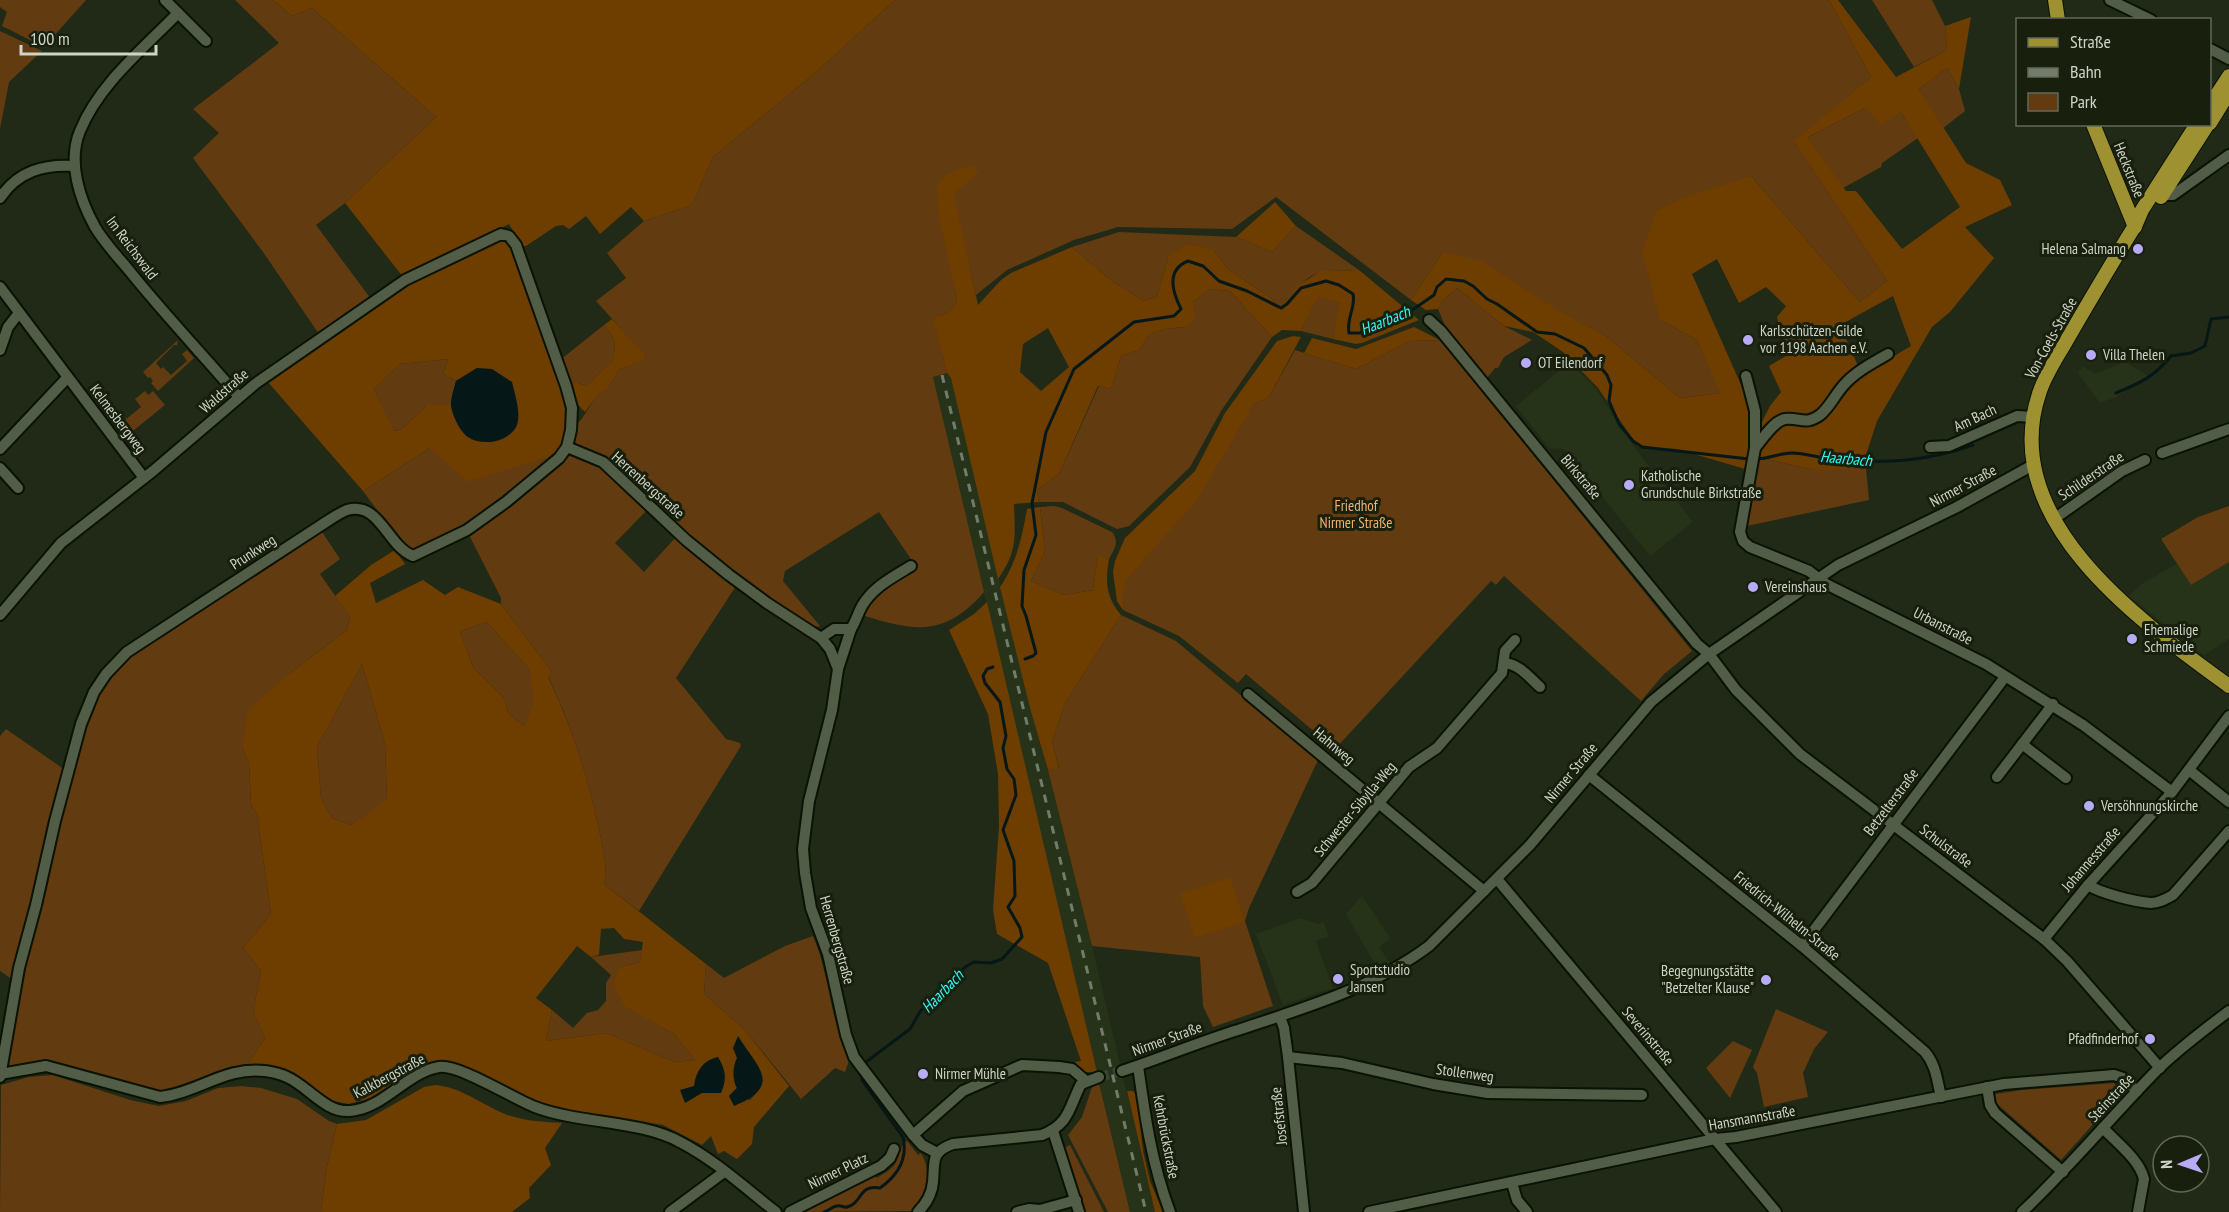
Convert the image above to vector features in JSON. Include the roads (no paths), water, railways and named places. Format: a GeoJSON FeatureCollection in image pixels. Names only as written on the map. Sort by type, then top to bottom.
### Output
{"type":"FeatureCollection","features":[{"type":"Feature","properties":{"kind":"main road"},"geometry":{"type":"LineString","coordinates":[[2055,0],[2058,18]]}},
{"type":"Feature","properties":{"kind":"main road"},"geometry":{"type":"LineString","coordinates":[[2211,103],[2229,76]]}},
{"type":"Feature","properties":{"kind":"main road","name":"Von-Coels-Straße"},"geometry":{"type":"LineString","coordinates":[[2211,121],[2229,92]]}},
{"type":"Feature","properties":{"kind":"main road","name":"Heckstraße"},"geometry":{"type":"LineString","coordinates":[[2094,126],[2135,226]]}},
{"type":"Feature","properties":{"kind":"main road","name":"Von-Coels-Straße"},"geometry":{"type":"LineString","coordinates":[[2196,126],[2044,382],[2033,417],[2032,465],[2039,487],[2054,519],[2106,589],[2129,610],[2229,686]]}},
{"type":"Feature","properties":{"kind":"main road","name":"Von-Coels-Straße"},"geometry":{"type":"LineString","coordinates":[[2155,195],[2207,126]]}},
{"type":"Feature","properties":{"kind":"main road"},"geometry":{"type":"LineString","coordinates":[[2122,197],[2131,203],[2155,195]]}},
{"type":"Feature","properties":{"kind":"street"},"geometry":{"type":"LineString","coordinates":[[165,0],[206,41]]}},
{"type":"Feature","properties":{"kind":"street"},"geometry":{"type":"LineString","coordinates":[[2110,0],[2147,18]]}},
{"type":"Feature","properties":{"kind":"street","name":"Im Reichswald"},"geometry":{"type":"LineString","coordinates":[[178,13],[107,86],[95,103],[79,134],[75,166],[79,190],[95,227],[147,292],[239,397]]}},
{"type":"Feature","properties":{"kind":"street"},"geometry":{"type":"LineString","coordinates":[[2211,50],[2229,59]]}},
{"type":"Feature","properties":{"kind":"street"},"geometry":{"type":"LineString","coordinates":[[2155,195],[2173,195],[2229,155]]}},
{"type":"Feature","properties":{"kind":"street"},"geometry":{"type":"LineString","coordinates":[[0,198],[4,191],[36,168],[55,165],[75,166]]}},
{"type":"Feature","properties":{"kind":"street","name":"Waldstraße"},"geometry":{"type":"LineString","coordinates":[[0,615],[61,543],[144,478],[255,384],[405,280],[501,234],[509,236],[516,245],[566,386],[572,408],[571,430],[567,447]]}},
{"type":"Feature","properties":{"kind":"street","name":"Kelmesbergweg"},"geometry":{"type":"LineString","coordinates":[[0,287],[144,478]]}},
{"type":"Feature","properties":{"kind":"street"},"geometry":{"type":"LineString","coordinates":[[0,350],[8,327],[19,313]]}},
{"type":"Feature","properties":{"kind":"street","name":"Birkstraße"},"geometry":{"type":"LineString","coordinates":[[1429,320],[1441,331],[1697,644],[1709,654]]}},
{"type":"Feature","properties":{"kind":"street"},"geometry":{"type":"LineString","coordinates":[[1754,456],[1778,422],[1785,419],[1805,422],[1813,420],[1823,413],[1842,386],[1858,371],[1888,354]]}},
{"type":"Feature","properties":{"kind":"street"},"geometry":{"type":"LineString","coordinates":[[1746,376],[1755,411],[1754,456]]}},
{"type":"Feature","properties":{"kind":"street"},"geometry":{"type":"LineString","coordinates":[[0,448],[67,378]]}},
{"type":"Feature","properties":{"kind":"street","name":"Am Bach"},"geometry":{"type":"LineString","coordinates":[[1930,447],[1949,446],[2017,416],[2033,417]]}},
{"type":"Feature","properties":{"kind":"street"},"geometry":{"type":"LineString","coordinates":[[2162,453],[2229,429]]}},
{"type":"Feature","properties":{"kind":"street","name":"Herrenbergstraße"},"geometry":{"type":"LineString","coordinates":[[567,447],[603,462],[686,540],[729,575],[821,638],[830,649],[838,669]]}},
{"type":"Feature","properties":{"kind":"street","name":"Prunkweg"},"geometry":{"type":"LineString","coordinates":[[0,1075],[19,968],[67,771],[81,724],[94,692],[119,659],[347,510],[360,509],[370,512],[404,552],[413,556],[474,525],[535,479],[559,458],[567,447]]}},
{"type":"Feature","properties":{"kind":"street","name":"Urbanstraße"},"geometry":{"type":"LineString","coordinates":[[1754,456],[1740,524],[1743,541],[1750,547],[1809,571],[1817,579],[1986,664],[2053,704],[2172,792]]}},
{"type":"Feature","properties":{"kind":"street","name":"Schilderstraße"},"geometry":{"type":"LineString","coordinates":[[2054,519],[2122,471],[2145,460]]}},
{"type":"Feature","properties":{"kind":"street","name":"Nirmer Straße"},"geometry":{"type":"LineString","coordinates":[[1122,1071],[1280,1017],[1366,984],[1411,960],[1429,946],[1530,845],[1651,702],[1709,654],[1838,565],[1957,507],[2032,465]]}},
{"type":"Feature","properties":{"kind":"street"},"geometry":{"type":"LineString","coordinates":[[0,468],[18,488]]}},
{"type":"Feature","properties":{"kind":"street","name":"Herrenbergstraße"},"geometry":{"type":"LineString","coordinates":[[911,566],[883,582],[861,607],[859,617],[851,629],[838,669],[832,710],[809,801],[803,849],[811,908],[828,954],[846,1035],[854,1057],[913,1135],[922,1145],[937,1153]]}},
{"type":"Feature","properties":{"kind":"street"},"geometry":{"type":"LineString","coordinates":[[821,638],[834,629],[851,629]]}},
{"type":"Feature","properties":{"kind":"street","name":"Schwester-Sibylla-Weg"},"geometry":{"type":"LineString","coordinates":[[1298,892],[1312,883],[1409,767],[1437,748],[1502,673],[1505,651],[1515,640]]}},
{"type":"Feature","properties":{"kind":"street","name":"Schulstraße"},"geometry":{"type":"LineString","coordinates":[[1709,654],[1736,690],[1800,754],[2044,939],[2160,1068]]}},
{"type":"Feature","properties":{"kind":"street"},"geometry":{"type":"LineString","coordinates":[[1504,663],[1521,670],[1540,687]]}},
{"type":"Feature","properties":{"kind":"street","name":"Betzelterstraße"},"geometry":{"type":"LineString","coordinates":[[1802,946],[2005,677]]}},
{"type":"Feature","properties":{"kind":"street","name":"Hahnweg"},"geometry":{"type":"LineString","coordinates":[[1248,694],[1484,891]]}},
{"type":"Feature","properties":{"kind":"street"},"geometry":{"type":"LineString","coordinates":[[1997,777],[2053,704]]}},
{"type":"Feature","properties":{"kind":"street","name":"Johannesstraße"},"geometry":{"type":"LineString","coordinates":[[2044,939],[2088,885],[2172,792],[2229,716]]}},
{"type":"Feature","properties":{"kind":"street"},"geometry":{"type":"LineString","coordinates":[[2022,744],[2066,778]]}},
{"type":"Feature","properties":{"kind":"street"},"geometry":{"type":"LineString","coordinates":[[2189,770],[2229,802]]}},
{"type":"Feature","properties":{"kind":"street","name":"Friedrich-Wilhelm-Straße"},"geometry":{"type":"LineString","coordinates":[[1589,776],[1802,946],[1924,1053],[1931,1060],[1941,1097]]}},
{"type":"Feature","properties":{"kind":"street"},"geometry":{"type":"LineString","coordinates":[[2088,885],[2098,891],[2151,903],[2163,901],[2173,895],[2229,831]]}},
{"type":"Feature","properties":{"kind":"street","name":"Severinstraße"},"geometry":{"type":"LineString","coordinates":[[1497,879],[1776,1212]]}},
{"type":"Feature","properties":{"kind":"street","name":"Steinstraße"},"geometry":{"type":"LineString","coordinates":[[2022,1212],[2063,1172],[2160,1068],[2185,1045],[2229,1011]]}},
{"type":"Feature","properties":{"kind":"street","name":"Josefstraße"},"geometry":{"type":"LineString","coordinates":[[1280,1017],[1288,1057],[1304,1212]]}},
{"type":"Feature","properties":{"kind":"street","name":"Stollenweg"},"geometry":{"type":"LineString","coordinates":[[1288,1057],[1342,1063],[1432,1084],[1488,1093],[1642,1095]]}},
{"type":"Feature","properties":{"kind":"street"},"geometry":{"type":"LineString","coordinates":[[913,1135],[963,1091],[1022,1065],[1072,1069],[1086,1081]]}},
{"type":"Feature","properties":{"kind":"street","name":"Kalkbergstraße"},"geometry":{"type":"LineString","coordinates":[[0,1075],[45,1066],[160,1097],[172,1095],[230,1073],[265,1071],[287,1077],[329,1107],[348,1112],[363,1109],[428,1070],[441,1066],[462,1071],[507,1095],[554,1113],[660,1133],[679,1141],[776,1212]]}},
{"type":"Feature","properties":{"kind":"street","name":"Kehrbrückstraße"},"geometry":{"type":"LineString","coordinates":[[1138,1066],[1158,1180],[1170,1212]]}},
{"type":"Feature","properties":{"kind":"street","name":"Hansmannstraße"},"geometry":{"type":"LineString","coordinates":[[1370,1212],[1422,1207],[1512,1183],[1715,1139],[1736,1137],[2020,1081],[2114,1075],[2123,1078],[2137,1091]]}},
{"type":"Feature","properties":{"kind":"street"},"geometry":{"type":"LineString","coordinates":[[924,1211],[931,1192],[934,1160],[942,1147],[1042,1135],[1053,1131],[1066,1118],[1077,1091],[1086,1081],[1099,1077]]}},
{"type":"Feature","properties":{"kind":"street"},"geometry":{"type":"LineString","coordinates":[[1987,1087],[1990,1106],[1995,1113],[2063,1172]]}},
{"type":"Feature","properties":{"kind":"street"},"geometry":{"type":"LineString","coordinates":[[2103,1128],[2126,1151],[2143,1174],[2138,1212]]}},
{"type":"Feature","properties":{"kind":"street"},"geometry":{"type":"LineString","coordinates":[[1053,1131],[1079,1212]]}},
{"type":"Feature","properties":{"kind":"street","name":"Nirmer Platz"},"geometry":{"type":"LineString","coordinates":[[790,1212],[881,1166],[890,1158],[894,1149]]}},
{"type":"Feature","properties":{"kind":"street"},"geometry":{"type":"LineString","coordinates":[[670,1212],[724,1172]]}},
{"type":"Feature","properties":{"kind":"street"},"geometry":{"type":"LineString","coordinates":[[1512,1183],[1517,1200],[1527,1212]]}},
{"type":"Feature","properties":{"kind":"street"},"geometry":{"type":"LineString","coordinates":[[1017,1212],[1029,1209],[1040,1210],[1076,1200]]}},
{"type":"Feature","properties":{"kind":"waterway","name":"Haarbach"},"geometry":{"type":"LineString","coordinates":[[1025,659],[1036,653],[1022,606],[1024,570],[1036,535],[1032,503],[1046,432],[1074,369],[1134,322],[1174,316],[1181,309],[1173,288],[1174,275],[1176,270],[1188,261],[1203,266],[1219,281],[1247,291],[1281,308],[1301,288],[1326,281],[1339,285],[1353,294],[1349,333],[1360,333],[1386,317],[1408,313],[1434,295],[1437,287],[1446,279],[1464,281],[1537,332],[1555,334],[1584,348],[1607,375],[1611,385],[1609,401],[1619,424],[1633,441],[1642,447],[1749,459]]}},
{"type":"Feature","properties":{"kind":"waterway","name":"Haarbach"},"geometry":{"type":"LineString","coordinates":[[2116,393],[2146,379],[2171,356],[2191,353],[2205,346],[2211,319],[2229,317]]}},
{"type":"Feature","properties":{"kind":"waterway","name":"Haarbach"},"geometry":{"type":"LineString","coordinates":[[1756,459],[1792,453],[1851,461],[1904,460],[1938,455],[1973,445]]}},
{"type":"Feature","properties":{"kind":"waterway","name":"Haarbach"},"geometry":{"type":"LineString","coordinates":[[866,1062],[910,1029],[921,1010],[935,1002],[965,967],[974,962],[991,963],[1002,959],[1022,937],[1020,928],[1008,907],[1015,896],[1014,861],[1003,830],[1016,795],[1014,779],[1007,769],[1003,748],[1006,736],[1000,702],[985,683],[983,676],[987,669],[993,667]]}},
{"type":"Feature","properties":{"kind":"waterway","name":"Haarbach"},"geometry":{"type":"LineString","coordinates":[[824,1212],[835,1206],[852,1205],[864,1191],[880,1188],[896,1172],[904,1153],[903,1137],[862,1080],[862,1076]]}},
{"type":"Feature","properties":{"kind":"tunnel"},"geometry":{"type":"LineString","coordinates":[[1099,1077],[1122,1071]]}},
{"type":"Feature","properties":{"kind":"railway"},"geometry":{"type":"LineString","coordinates":[[942,375],[1146,1212]]}},
{"type":"Feature","properties":{"kind":"place","name":"Helena Salmang"},"geometry":{"type":"Point","coordinates":[2138,249]}},
{"type":"Feature","properties":{"kind":"place","name":"Karlsschützen-Gilde vor 1198 Aachen e.V."},"geometry":{"type":"Point","coordinates":[1748,340]}},
{"type":"Feature","properties":{"kind":"place","name":"Villa Thelen"},"geometry":{"type":"Point","coordinates":[2091,355]}},
{"type":"Feature","properties":{"kind":"place","name":"OT Eilendorf"},"geometry":{"type":"Point","coordinates":[1526,363]}},
{"type":"Feature","properties":{"kind":"place","name":"Katholische Grundschule Birkstraße"},"geometry":{"type":"Point","coordinates":[1629,485]}},
{"type":"Feature","properties":{"kind":"place","name":"Vereinshaus"},"geometry":{"type":"Point","coordinates":[1753,587]}},
{"type":"Feature","properties":{"kind":"place","name":"Ehemalige Schmiede"},"geometry":{"type":"Point","coordinates":[2132,639]}},
{"type":"Feature","properties":{"kind":"place","name":"Versöhnungskirche"},"geometry":{"type":"Point","coordinates":[2089,806]}},
{"type":"Feature","properties":{"kind":"place","name":"Sportstudio Jansen"},"geometry":{"type":"Point","coordinates":[1338,979]}},
{"type":"Feature","properties":{"kind":"place","name":"Begegnungsstätte \"Betzelter Klause\""},"geometry":{"type":"Point","coordinates":[1766,980]}},
{"type":"Feature","properties":{"kind":"place","name":"Pfadfinderhof"},"geometry":{"type":"Point","coordinates":[2150,1039]}},
{"type":"Feature","properties":{"kind":"place","name":"Nirmer Mühle"},"geometry":{"type":"Point","coordinates":[923,1074]}},
{"type":"Feature","properties":{"kind":"park label","name":"Friedhof Nirmer Straße"},"geometry":{"type":"Point","coordinates":[1356,514]}}]}
